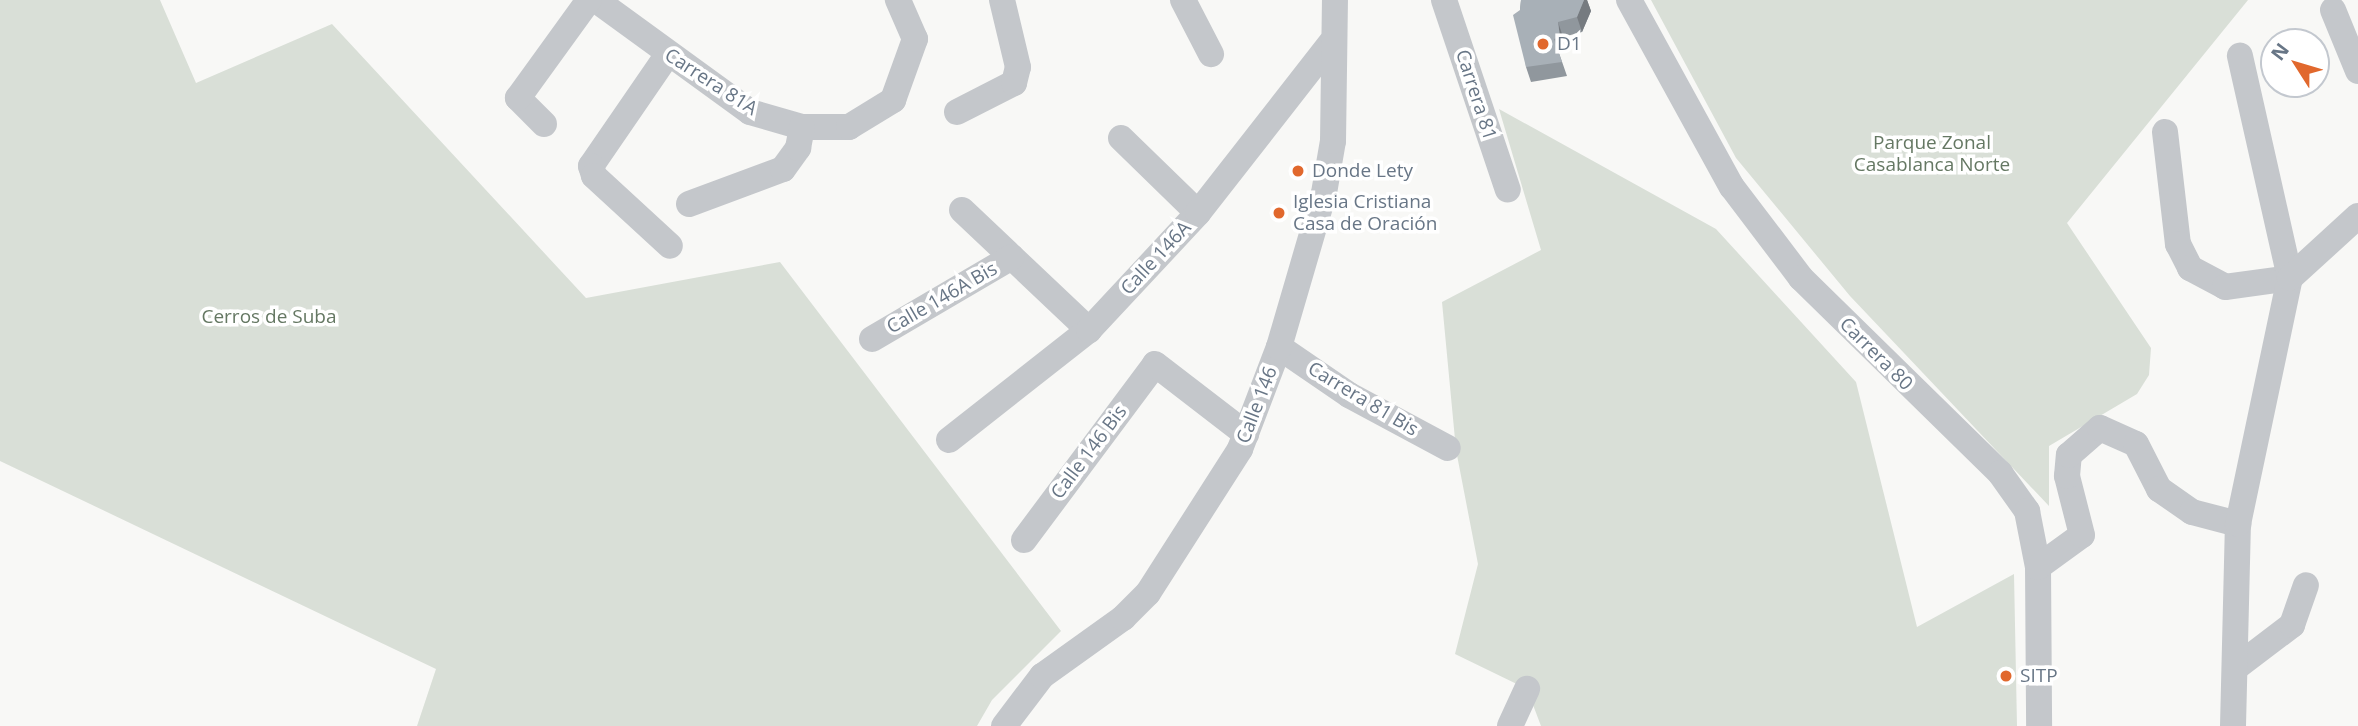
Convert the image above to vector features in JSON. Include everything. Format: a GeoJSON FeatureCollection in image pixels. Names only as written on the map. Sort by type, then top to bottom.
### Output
{"type":"FeatureCollection","features":[{"type":"Feature","properties":{"kind":"street"},"geometry":{"type":"LineString","coordinates":[[544,124],[519,98],[589,0]]}},
{"type":"Feature","properties":{"kind":"street","name":"Carrera 81A"},"geometry":{"type":"LineString","coordinates":[[596,0],[750,112],[802,127],[849,127],[893,100],[915,39],[898,0]]}},
{"type":"Feature","properties":{"kind":"street"},"geometry":{"type":"LineString","coordinates":[[957,112],[1014,83],[1018,66],[1002,0]]}},
{"type":"Feature","properties":{"kind":"street"},"geometry":{"type":"LineString","coordinates":[[1183,0],[1211,54]]}},
{"type":"Feature","properties":{"kind":"street","name":"Calle 146"},"geometry":{"type":"LineString","coordinates":[[1004,726],[1042,676],[1124,618],[1148,593],[1247,434],[1279,347],[1329,167],[1331,43],[1335,0]]}},
{"type":"Feature","properties":{"kind":"street","name":"Carrera 81"},"geometry":{"type":"LineString","coordinates":[[1444,0],[1508,190]]}},
{"type":"Feature","properties":{"kind":"street","name":"Carrera 80"},"geometry":{"type":"LineString","coordinates":[[1629,0],[1732,187],[1801,278],[2017,493],[2028,511],[2038,567],[2039,726]]}},
{"type":"Feature","properties":{"kind":"street"},"geometry":{"type":"LineString","coordinates":[[2333,10],[2358,71]]}},
{"type":"Feature","properties":{"kind":"street","name":"Calle 146A"},"geometry":{"type":"LineString","coordinates":[[949,440],[1089,330],[1198,213],[1331,43]]}},
{"type":"Feature","properties":{"kind":"street"},"geometry":{"type":"LineString","coordinates":[[668,54],[591,166],[594,176],[670,246]]}},
{"type":"Feature","properties":{"kind":"street"},"geometry":{"type":"LineString","coordinates":[[2233,726],[2238,666],[2238,524],[2290,278],[2240,56]]}},
{"type":"Feature","properties":{"kind":"street"},"geometry":{"type":"LineString","coordinates":[[689,204],[783,169],[798,148],[802,127]]}},
{"type":"Feature","properties":{"kind":"street"},"geometry":{"type":"LineString","coordinates":[[2165,132],[2178,244],[2190,268],[2225,288],[2290,278],[2358,216]]}},
{"type":"Feature","properties":{"kind":"street"},"geometry":{"type":"LineString","coordinates":[[1121,138],[1198,213]]}},
{"type":"Feature","properties":{"kind":"street"},"geometry":{"type":"LineString","coordinates":[[962,210],[1089,330]]}},
{"type":"Feature","properties":{"kind":"street","name":"Calle 146A Bis"},"geometry":{"type":"LineString","coordinates":[[872,339],[1012,257]]}},
{"type":"Feature","properties":{"kind":"street","name":"Carrera 81 Bis"},"geometry":{"type":"LineString","coordinates":[[1279,347],[1349,395],[1448,448]]}},
{"type":"Feature","properties":{"kind":"street","name":"Calle 146 Bis"},"geometry":{"type":"LineString","coordinates":[[1024,540],[1155,364],[1247,434]]}},
{"type":"Feature","properties":{"kind":"street"},"geometry":{"type":"LineString","coordinates":[[2038,567],[2082,535],[2067,476],[2069,455],[2100,428],[2136,444],[2159,489],[2192,512],[2238,524]]}},
{"type":"Feature","properties":{"kind":"street"},"geometry":{"type":"LineString","coordinates":[[2238,666],[2292,625],[2306,585]]}},
{"type":"Feature","properties":{"kind":"street"},"geometry":{"type":"LineString","coordinates":[[1510,726],[1527,689]]}},
{"type":"Feature","properties":{"kind":"green space","name":"Cerros de Suba"},"geometry":{"type":"Polygon","coordinates":[[[0,0],[160,0],[196,83],[332,24],[586,298],[780,262],[1061,631],[992,700],[977,726],[417,726],[436,669],[0,461],[0,0]]]}},
{"type":"Feature","properties":{"kind":"green space","name":"Parque Zonal Casablanca Norte"},"geometry":{"type":"Polygon","coordinates":[[[1651,0],[2248,0],[2067,223],[2151,348],[2149,375],[2137,394],[2049,446],[2049,506],[1850,296],[1736,158],[1651,0]]]}},
{"type":"Feature","properties":{"kind":"green space"},"geometry":{"type":"Polygon","coordinates":[[[1499,109],[1716,229],[1856,382],[1917,627],[2014,574],[2017,726],[1541,726],[1527,689],[1455,654],[1478,564],[1456,450],[1442,302],[1541,250],[1499,109]]]}},
{"type":"Feature","properties":{"kind":"building","name":"D1"},"geometry":{"type":"Polygon","coordinates":[[[1521,0],[1584,0],[1577,17],[1558,22],[1560,37],[1554,39],[1562,62],[1526,67],[1513,15],[1520,10],[1521,0]]]}},
{"type":"Feature","properties":{"kind":"place","name":"D1"},"geometry":{"type":"Point","coordinates":[1543,44]}},
{"type":"Feature","properties":{"kind":"place","name":"Donde Lety"},"geometry":{"type":"Point","coordinates":[1298,171]}},
{"type":"Feature","properties":{"kind":"place","name":"Iglesia Cristiana Casa de Oración"},"geometry":{"type":"Point","coordinates":[1279,213]}},
{"type":"Feature","properties":{"kind":"place","name":"SITP"},"geometry":{"type":"Point","coordinates":[2006,676]}}]}
